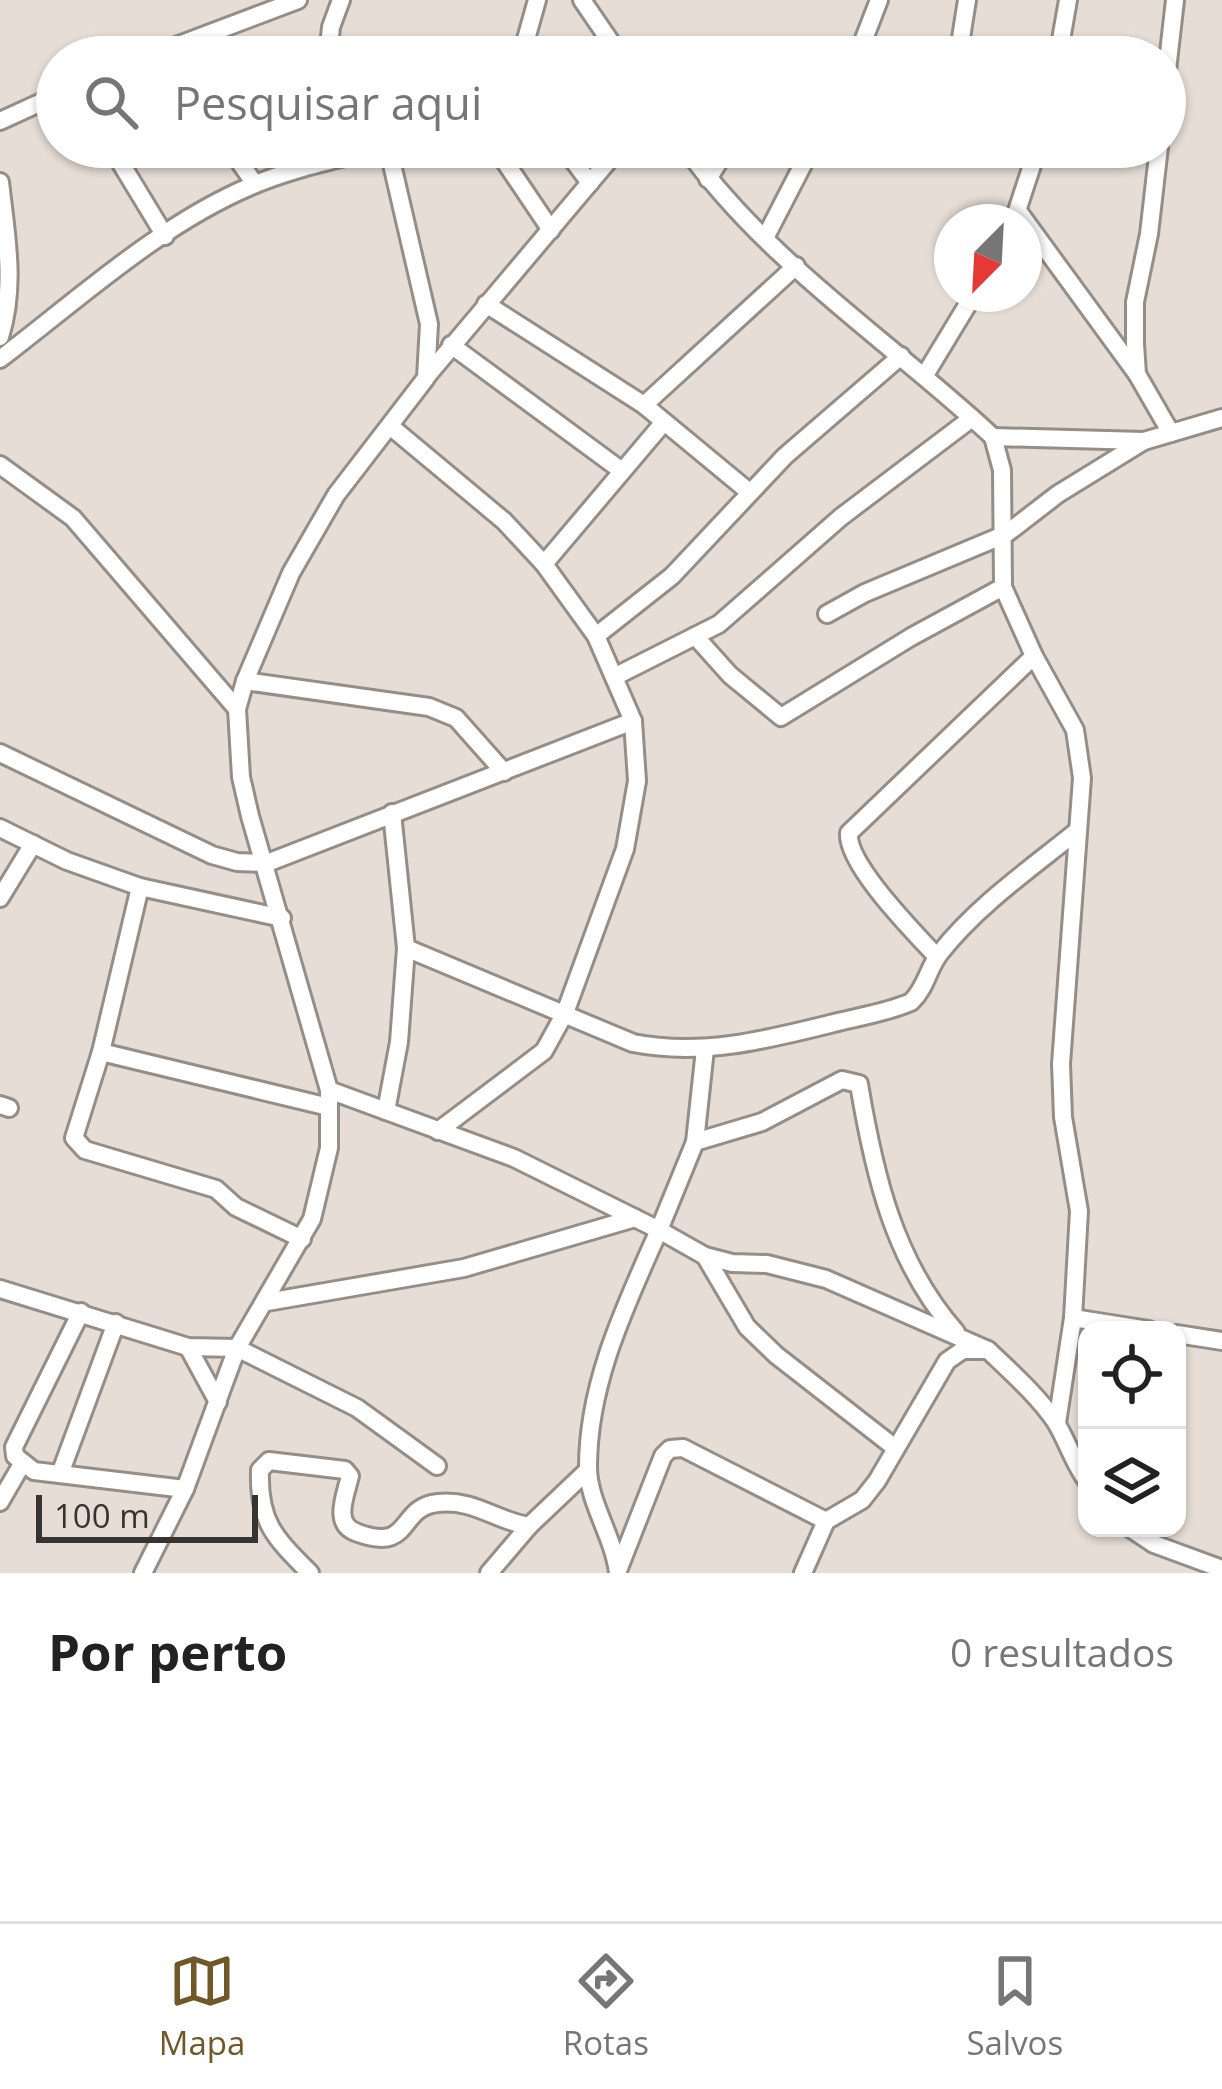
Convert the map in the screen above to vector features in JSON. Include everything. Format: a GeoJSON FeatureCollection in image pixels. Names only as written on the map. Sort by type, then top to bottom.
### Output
{"type":"FeatureCollection","features":[{"type":"Feature","properties":{"kind":"street"},"geometry":{"type":"LineString","coordinates":[[209,36],[298,0]]}},
{"type":"Feature","properties":{"kind":"street"},"geometry":{"type":"LineString","coordinates":[[330,36],[341,0]]}},
{"type":"Feature","properties":{"kind":"street"},"geometry":{"type":"LineString","coordinates":[[527,36],[537,0]]}},
{"type":"Feature","properties":{"kind":"street"},"geometry":{"type":"LineString","coordinates":[[582,0],[607,36]]}},
{"type":"Feature","properties":{"kind":"street"},"geometry":{"type":"LineString","coordinates":[[866,36],[879,0]]}},
{"type":"Feature","properties":{"kind":"street"},"geometry":{"type":"LineString","coordinates":[[961,36],[967,0]]}},
{"type":"Feature","properties":{"kind":"street"},"geometry":{"type":"LineString","coordinates":[[1062,36],[1068,0]]}},
{"type":"Feature","properties":{"kind":"street"},"geometry":{"type":"LineString","coordinates":[[1170,36],[1174,0]]}},
{"type":"Feature","properties":{"kind":"street"},"geometry":{"type":"LineString","coordinates":[[0,121],[36,105]]}},
{"type":"Feature","properties":{"kind":"street"},"geometry":{"type":"LineString","coordinates":[[124,168],[165,236]]}},
{"type":"Feature","properties":{"kind":"street"},"geometry":{"type":"LineString","coordinates":[[244,168],[255,184]]}},
{"type":"Feature","properties":{"kind":"street"},"geometry":{"type":"LineString","coordinates":[[0,358],[165,236],[255,184],[300,168]]}},
{"type":"Feature","properties":{"kind":"street"},"geometry":{"type":"LineString","coordinates":[[391,168],[429,324],[426,377]]}},
{"type":"Feature","properties":{"kind":"street"},"geometry":{"type":"LineString","coordinates":[[509,168],[551,230]]}},
{"type":"Feature","properties":{"kind":"street"},"geometry":{"type":"LineString","coordinates":[[579,168],[590,183]]}},
{"type":"Feature","properties":{"kind":"street"},"geometry":{"type":"LineString","coordinates":[[143,1573],[185,1489],[237,1348],[302,1239],[321,1192],[329,1148],[329,1098],[241,778],[237,709],[245,681],[291,573],[337,494],[451,345],[602,168]]}},
{"type":"Feature","properties":{"kind":"street"},"geometry":{"type":"LineString","coordinates":[[700,168],[765,238],[993,437],[1002,470],[1004,587],[1034,656],[1076,730],[1082,778],[1061,1064],[1078,1211],[1073,1318],[1057,1424]]}},
{"type":"Feature","properties":{"kind":"street"},"geometry":{"type":"LineString","coordinates":[[708,179],[715,168]]}},
{"type":"Feature","properties":{"kind":"street"},"geometry":{"type":"LineString","coordinates":[[765,238],[801,168]]}},
{"type":"Feature","properties":{"kind":"street"},"geometry":{"type":"LineString","coordinates":[[1020,204],[1032,168]]}},
{"type":"Feature","properties":{"kind":"street"},"geometry":{"type":"LineString","coordinates":[[1137,374],[1135,302],[1157,168]]}},
{"type":"Feature","properties":{"kind":"street"},"geometry":{"type":"LineString","coordinates":[[0,182],[10,262],[7,314],[0,337]]}},
{"type":"Feature","properties":{"kind":"street"},"geometry":{"type":"LineString","coordinates":[[1042,251],[1137,374],[1171,433]]}},
{"type":"Feature","properties":{"kind":"street"},"geometry":{"type":"LineString","coordinates":[[644,405],[796,266]]}},
{"type":"Feature","properties":{"kind":"street"},"geometry":{"type":"LineString","coordinates":[[486,304],[644,405],[748,491]]}},
{"type":"Feature","properties":{"kind":"street"},"geometry":{"type":"LineString","coordinates":[[925,375],[963,312]]}},
{"type":"Feature","properties":{"kind":"street"},"geometry":{"type":"LineString","coordinates":[[451,345],[622,471]]}},
{"type":"Feature","properties":{"kind":"street"},"geometry":{"type":"LineString","coordinates":[[596,636],[672,576],[748,491],[901,356]]}},
{"type":"Feature","properties":{"kind":"street"},"geometry":{"type":"LineString","coordinates":[[614,677],[719,624],[841,517],[972,418]]}},
{"type":"Feature","properties":{"kind":"street"},"geometry":{"type":"LineString","coordinates":[[993,437],[1144,440],[1222,418]]}},
{"type":"Feature","properties":{"kind":"street"},"geometry":{"type":"LineString","coordinates":[[544,564],[664,422]]}},
{"type":"Feature","properties":{"kind":"street"},"geometry":{"type":"LineString","coordinates":[[390,426],[503,520],[544,564],[596,636],[633,721],[637,781],[625,849],[566,1013],[544,1051],[439,1131]]}},
{"type":"Feature","properties":{"kind":"street"},"geometry":{"type":"LineString","coordinates":[[827,614],[865,593],[1006,534],[1058,494],[1144,440]]}},
{"type":"Feature","properties":{"kind":"street"},"geometry":{"type":"LineString","coordinates":[[0,465],[74,518],[237,709]]}},
{"type":"Feature","properties":{"kind":"street"},"geometry":{"type":"LineString","coordinates":[[695,636],[730,676],[782,717],[911,637],[1004,587]]}},
{"type":"Feature","properties":{"kind":"street"},"geometry":{"type":"LineString","coordinates":[[937,957],[900,917],[850,849],[850,833],[1034,656]]}},
{"type":"Feature","properties":{"kind":"street"},"geometry":{"type":"LineString","coordinates":[[245,681],[429,707],[471,730],[504,772]]}},
{"type":"Feature","properties":{"kind":"street"},"geometry":{"type":"LineString","coordinates":[[0,753],[212,855],[267,863],[633,721]]}},
{"type":"Feature","properties":{"kind":"street"},"geometry":{"type":"LineString","coordinates":[[386,1112],[399,1042],[406,948],[392,813]]}},
{"type":"Feature","properties":{"kind":"street"},"geometry":{"type":"LineString","coordinates":[[0,828],[140,887],[282,918]]}},
{"type":"Feature","properties":{"kind":"street"},"geometry":{"type":"LineString","coordinates":[[406,948],[633,1043],[665,1050],[705,1049],[774,1038],[903,1006],[921,993],[937,957],[981,908],[1077,831]]}},
{"type":"Feature","properties":{"kind":"street"},"geometry":{"type":"LineString","coordinates":[[0,898],[33,844]]}},
{"type":"Feature","properties":{"kind":"street"},"geometry":{"type":"LineString","coordinates":[[140,887],[101,1052],[74,1132],[77,1144],[216,1189],[236,1207],[302,1239]]}},
{"type":"Feature","properties":{"kind":"street"},"geometry":{"type":"LineString","coordinates":[[618,1573],[588,1470],[601,1368],[695,1142],[705,1049]]}},
{"type":"Feature","properties":{"kind":"street"},"geometry":{"type":"LineString","coordinates":[[101,1052],[386,1112],[514,1159],[705,1256],[767,1264],[826,1279],[988,1350],[1057,1424],[1078,1468]]}},
{"type":"Feature","properties":{"kind":"street"},"geometry":{"type":"LineString","coordinates":[[695,1142],[762,1122],[842,1080],[859,1084],[884,1199],[902,1250],[919,1285],[962,1338]]}},
{"type":"Feature","properties":{"kind":"street"},"geometry":{"type":"LineString","coordinates":[[267,1302],[464,1268],[635,1218]]}},
{"type":"Feature","properties":{"kind":"street"},"geometry":{"type":"LineString","coordinates":[[705,1256],[747,1327],[894,1448]]}},
{"type":"Feature","properties":{"kind":"street"},"geometry":{"type":"LineString","coordinates":[[0,1289],[188,1347],[237,1348],[357,1408],[437,1466]]}},
{"type":"Feature","properties":{"kind":"street"},"geometry":{"type":"LineString","coordinates":[[81,1312],[14,1447],[22,1463],[34,1471],[185,1489]]}},
{"type":"Feature","properties":{"kind":"street"},"geometry":{"type":"LineString","coordinates":[[1073,1318],[1092,1321]]}},
{"type":"Feature","properties":{"kind":"street"},"geometry":{"type":"LineString","coordinates":[[60,1474],[116,1323]]}},
{"type":"Feature","properties":{"kind":"street"},"geometry":{"type":"LineString","coordinates":[[1186,1335],[1222,1341]]}},
{"type":"Feature","properties":{"kind":"street"},"geometry":{"type":"LineString","coordinates":[[188,1347],[218,1402]]}},
{"type":"Feature","properties":{"kind":"street"},"geometry":{"type":"LineString","coordinates":[[802,1573],[826,1522],[862,1499],[947,1361],[963,1350],[988,1350]]}},
{"type":"Feature","properties":{"kind":"street"},"geometry":{"type":"LineString","coordinates":[[618,1573],[670,1448],[682,1448],[826,1522]]}},
{"type":"Feature","properties":{"kind":"street"},"geometry":{"type":"LineString","coordinates":[[310,1573],[274,1538],[262,1514],[260,1470],[269,1461],[345,1470],[350,1476],[341,1516],[344,1524],[354,1532],[384,1540],[393,1537],[422,1507],[437,1503],[480,1506],[529,1526]]}},
{"type":"Feature","properties":{"kind":"street"},"geometry":{"type":"LineString","coordinates":[[0,1502],[22,1463]]}},
{"type":"Feature","properties":{"kind":"street"},"geometry":{"type":"LineString","coordinates":[[489,1573],[529,1526],[588,1470]]}},
{"type":"Feature","properties":{"kind":"street"},"geometry":{"type":"LineString","coordinates":[[1144,1537],[1222,1569]]}}]}
